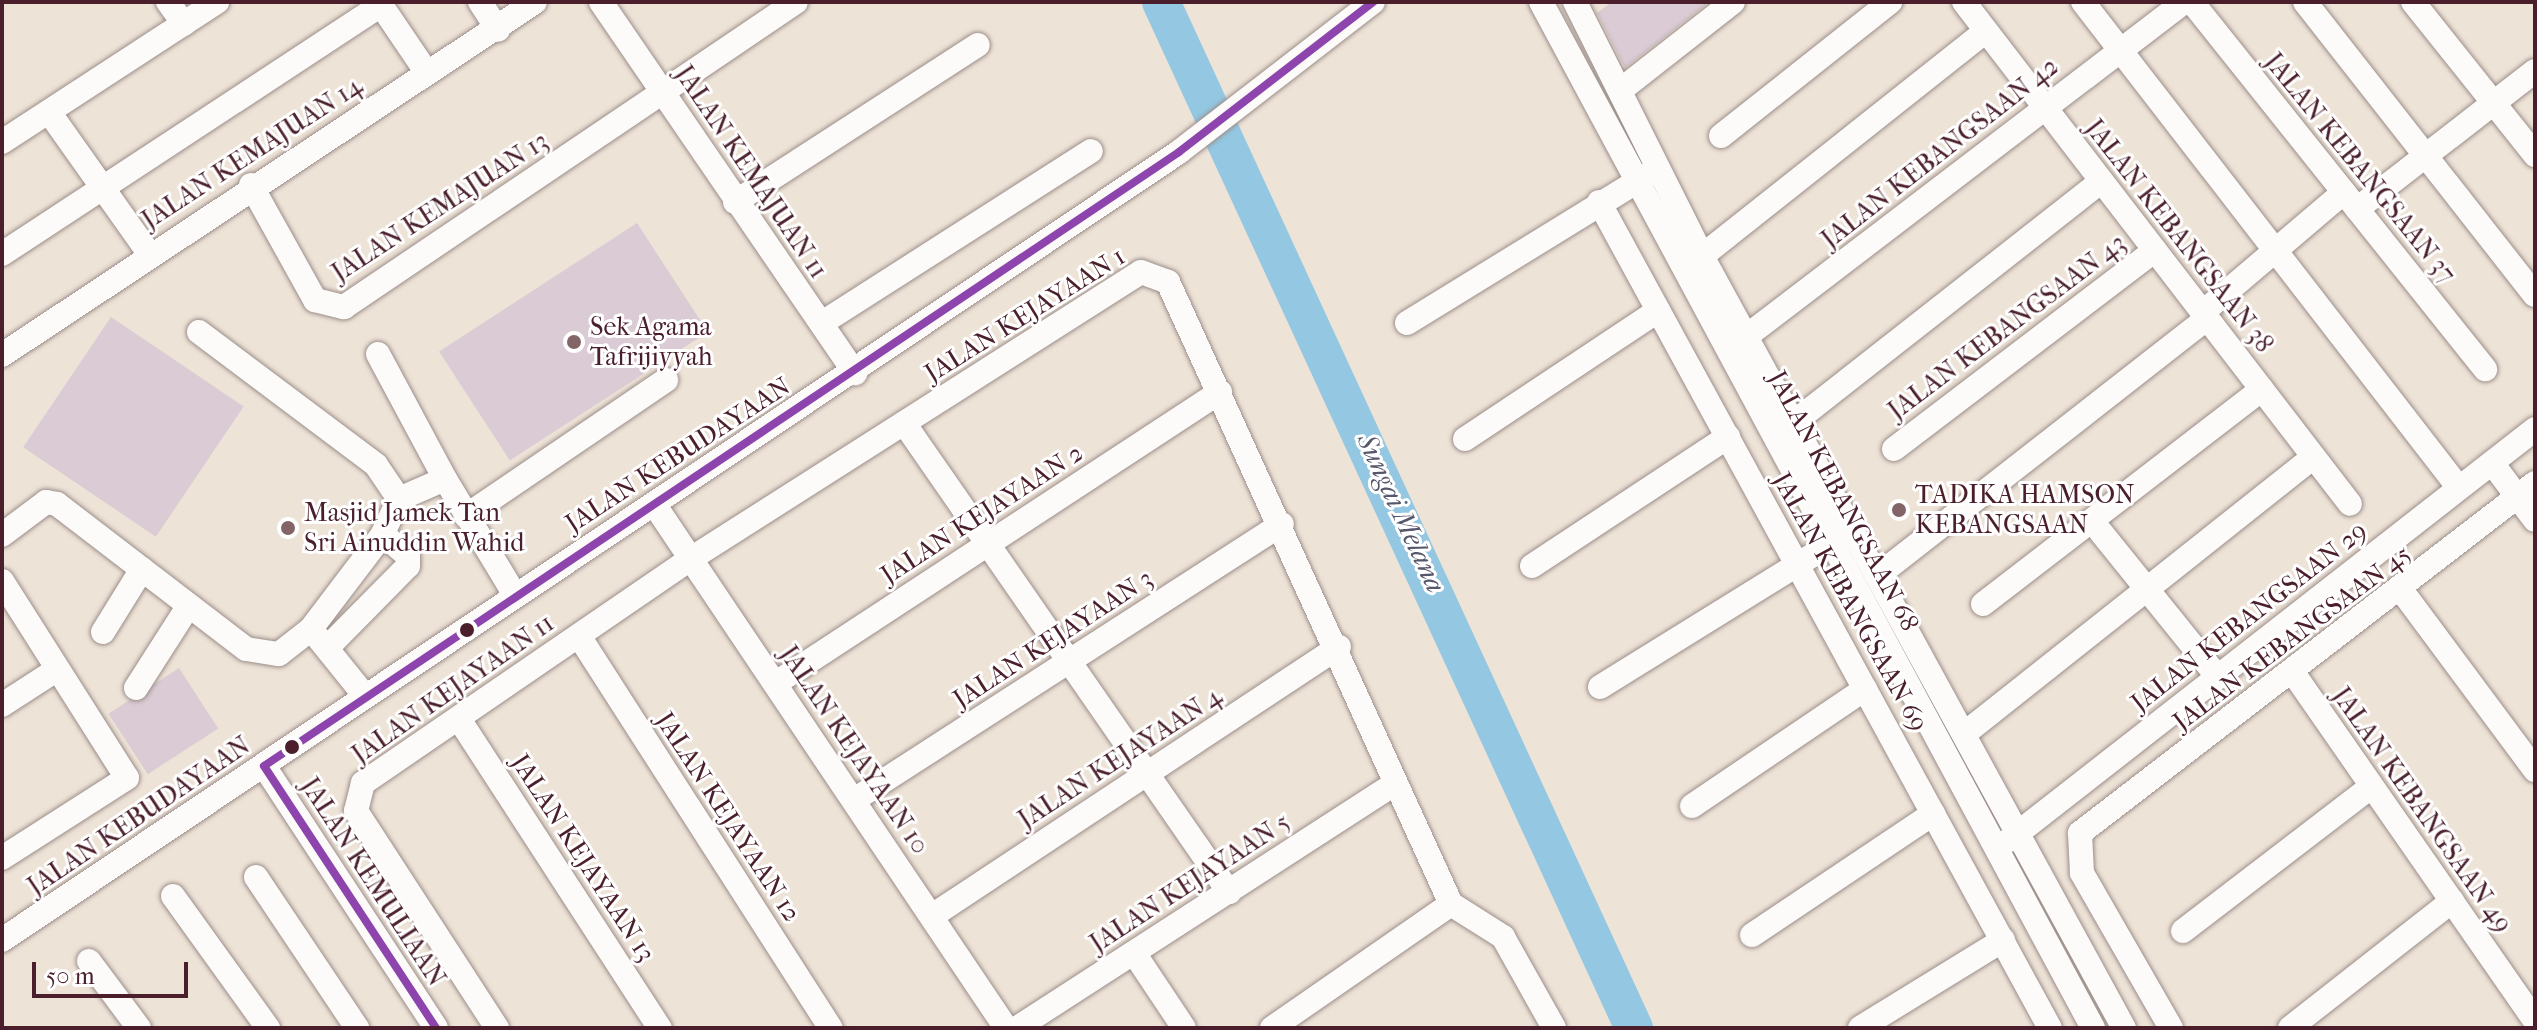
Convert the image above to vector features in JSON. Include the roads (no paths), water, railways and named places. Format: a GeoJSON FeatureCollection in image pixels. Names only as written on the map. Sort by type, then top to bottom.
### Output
{"type":"FeatureCollection","features":[{"type":"Feature","properties":{"kind":"street"},"geometry":{"type":"LineString","coordinates":[[168,2],[184,24]]}},
{"type":"Feature","properties":{"kind":"street"},"geometry":{"type":"LineString","coordinates":[[2,142],[217,2]]}},
{"type":"Feature","properties":{"kind":"street"},"geometry":{"type":"LineString","coordinates":[[480,2],[498,30]]}},
{"type":"Feature","properties":{"kind":"street","name":"JALAN KEMAJUAN 14"},"geometry":{"type":"LineString","coordinates":[[2,355],[148,252],[498,30],[535,2]]}},
{"type":"Feature","properties":{"kind":"street","name":"JALAN KEMAJUAN 11"},"geometry":{"type":"LineString","coordinates":[[601,2],[735,202],[855,373]]}},
{"type":"Feature","properties":{"kind":"street","name":"JALAN KEMAJUAN 13"},"geometry":{"type":"LineString","coordinates":[[251,185],[315,300],[344,307],[796,2]]}},
{"type":"Feature","properties":{"kind":"street","name":"JALAN KEBUDAYAAN"},"geometry":{"type":"LineString","coordinates":[[2,940],[515,595],[855,373],[1179,152],[1247,103],[1373,2]]}},
{"type":"Feature","properties":{"kind":"street","name":"JALAN KEBANGSAAN 68"},"geometry":{"type":"LineString","coordinates":[[1541,2],[1702,256],[1738,343],[1793,423],[1843,536],[1881,573],[1964,734],[2124,1028]]}},
{"type":"Feature","properties":{"kind":"street","name":"JALAN KEBANGSAAN 68"},"geometry":{"type":"LineString","coordinates":[[1575,2],[1622,89],[1650,174],[1843,536],[1997,848],[2093,1028]]}},
{"type":"Feature","properties":{"kind":"street"},"geometry":{"type":"LineString","coordinates":[[1622,89],[1733,2]]}},
{"type":"Feature","properties":{"kind":"street"},"geometry":{"type":"LineString","coordinates":[[1721,136],[1890,2]]}},
{"type":"Feature","properties":{"kind":"street","name":"JALAN KEBANGSAAN 38"},"geometry":{"type":"LineString","coordinates":[[1964,2],[2350,504]]}},
{"type":"Feature","properties":{"kind":"street"},"geometry":{"type":"LineString","coordinates":[[2083,2],[2459,488]]}},
{"type":"Feature","properties":{"kind":"street","name":"JALAN KEBANGSAAN 42"},"geometry":{"type":"LineString","coordinates":[[1738,343],[2184,2]]}},
{"type":"Feature","properties":{"kind":"street","name":"JALAN KEBANGSAAN 37"},"geometry":{"type":"LineString","coordinates":[[2192,2],[2485,369]]}},
{"type":"Feature","properties":{"kind":"street"},"geometry":{"type":"LineString","coordinates":[[2305,2],[2535,295]]}},
{"type":"Feature","properties":{"kind":"street"},"geometry":{"type":"LineString","coordinates":[[2413,2],[2535,155]]}},
{"type":"Feature","properties":{"kind":"street"},"geometry":{"type":"LineString","coordinates":[[2,254],[380,3],[427,73]]}},
{"type":"Feature","properties":{"kind":"street"},"geometry":{"type":"LineString","coordinates":[[1702,256],[1986,31]]}},
{"type":"Feature","properties":{"kind":"street"},"geometry":{"type":"LineString","coordinates":[[735,202],[978,45]]}},
{"type":"Feature","properties":{"kind":"street"},"geometry":{"type":"LineString","coordinates":[[1881,573],[2205,315],[2273,251],[2426,155],[2535,71]]}},
{"type":"Feature","properties":{"kind":"street"},"geometry":{"type":"LineString","coordinates":[[49,112],[148,252]]}},
{"type":"Feature","properties":{"kind":"street"},"geometry":{"type":"LineString","coordinates":[[822,323],[1091,151]]}},
{"type":"Feature","properties":{"kind":"street"},"geometry":{"type":"LineString","coordinates":[[1407,323],[1599,202],[1650,174]]}},
{"type":"Feature","properties":{"kind":"street"},"geometry":{"type":"LineString","coordinates":[[1793,423],[2102,181]]}},
{"type":"Feature","properties":{"kind":"street","name":"JALAN KEBANGSAAN 69"},"geometry":{"type":"LineString","coordinates":[[1599,202],[2050,1028]]}},
{"type":"Feature","properties":{"kind":"street","name":"JALAN KEBANGSAAN 43"},"geometry":{"type":"LineString","coordinates":[[1894,449],[2155,250]]}},
{"type":"Feature","properties":{"kind":"street","name":"JALAN KEJAYAAN 1"},"geometry":{"type":"LineString","coordinates":[[692,558],[1141,272],[1168,282],[1339,647],[1392,785]]}},
{"type":"Feature","properties":{"kind":"street"},"geometry":{"type":"LineString","coordinates":[[1465,439],[1658,311]]}},
{"type":"Feature","properties":{"kind":"street"},"geometry":{"type":"LineString","coordinates":[[199,332],[376,465],[399,499]]}},
{"type":"Feature","properties":{"kind":"street"},"geometry":{"type":"LineString","coordinates":[[378,354],[466,516],[515,595]]}},
{"type":"Feature","properties":{"kind":"street"},"geometry":{"type":"LineString","coordinates":[[466,516],[666,380]]}},
{"type":"Feature","properties":{"kind":"street"},"geometry":{"type":"LineString","coordinates":[[1983,604],[2262,389]]}},
{"type":"Feature","properties":{"kind":"street","name":"JALAN KEJAYAAN 2"},"geometry":{"type":"LineString","coordinates":[[776,683],[1220,392]]}},
{"type":"Feature","properties":{"kind":"street"},"geometry":{"type":"LineString","coordinates":[[904,423],[1229,892]]}},
{"type":"Feature","properties":{"kind":"street","name":"JALAN KEBANGSAAN 29"},"geometry":{"type":"LineString","coordinates":[[1997,848],[2535,429]]}},
{"type":"Feature","properties":{"kind":"street"},"geometry":{"type":"LineString","coordinates":[[1532,566],[1728,437]]}},
{"type":"Feature","properties":{"kind":"street"},"geometry":{"type":"LineString","coordinates":[[1964,734],[2149,591],[2314,457]]}},
{"type":"Feature","properties":{"kind":"street"},"geometry":{"type":"LineString","coordinates":[[2492,463],[2526,489],[2535,520]]}},
{"type":"Feature","properties":{"kind":"street"},"geometry":{"type":"LineString","coordinates":[[319,639],[383,534],[399,499],[445,479]]}},
{"type":"Feature","properties":{"kind":"street","name":"JALAN KEBANGSAAN 45"},"geometry":{"type":"LineString","coordinates":[[2171,1028],[2082,873],[2080,833],[2402,591],[2526,489]]}},
{"type":"Feature","properties":{"kind":"street"},"geometry":{"type":"LineString","coordinates":[[2,535],[46,502],[57,504],[246,649],[279,654],[319,639],[408,566],[408,556],[383,534]]}},
{"type":"Feature","properties":{"kind":"street","name":"JALAN KEJAYAAN 10"},"geometry":{"type":"LineString","coordinates":[[654,504],[1006,1028]]}},
{"type":"Feature","properties":{"kind":"street"},"geometry":{"type":"LineString","coordinates":[[2092,521],[2218,677]]}},
{"type":"Feature","properties":{"kind":"street","name":"JALAN KEJAYAAN 3"},"geometry":{"type":"LineString","coordinates":[[854,800],[1282,524]]}},
{"type":"Feature","properties":{"kind":"street"},"geometry":{"type":"LineString","coordinates":[[1600,687],[1796,562],[1843,536]]}},
{"type":"Feature","properties":{"kind":"street","name":"JALAN KEJAYAAN 11"},"geometry":{"type":"LineString","coordinates":[[497,1028],[355,803],[363,783],[692,558]]}},
{"type":"Feature","properties":{"kind":"street"},"geometry":{"type":"LineString","coordinates":[[103,632],[142,569]]}},
{"type":"Feature","properties":{"kind":"street"},"geometry":{"type":"LineString","coordinates":[[2,581],[127,778],[2,858]]}},
{"type":"Feature","properties":{"kind":"street"},"geometry":{"type":"LineString","coordinates":[[2402,591],[2535,770]]}},
{"type":"Feature","properties":{"kind":"street"},"geometry":{"type":"LineString","coordinates":[[136,688],[189,605]]}},
{"type":"Feature","properties":{"kind":"street","name":"JALAN KEJAYAAN 12"},"geometry":{"type":"LineString","coordinates":[[579,636],[831,1028]]}},
{"type":"Feature","properties":{"kind":"street"},"geometry":{"type":"LineString","coordinates":[[319,639],[365,696]]}},
{"type":"Feature","properties":{"kind":"street","name":"JALAN KEJAYAAN 4"},"geometry":{"type":"LineString","coordinates":[[932,916],[1339,647]]}},
{"type":"Feature","properties":{"kind":"street"},"geometry":{"type":"LineString","coordinates":[[2,705],[56,670]]}},
{"type":"Feature","properties":{"kind":"street","name":"JALAN KEBANGSAAN 49"},"geometry":{"type":"LineString","coordinates":[[2294,674],[2452,901],[2529,1021]]}},
{"type":"Feature","properties":{"kind":"street"},"geometry":{"type":"LineString","coordinates":[[1692,806],[1865,689]]}},
{"type":"Feature","properties":{"kind":"street","name":"JALAN KEJAYAAN 13"},"geometry":{"type":"LineString","coordinates":[[459,719],[660,1028]]}},
{"type":"Feature","properties":{"kind":"street","name":"JALAN KEMULIAAN"},"geometry":{"type":"LineString","coordinates":[[264,766],[436,1028]]}},
{"type":"Feature","properties":{"kind":"street"},"geometry":{"type":"LineString","coordinates":[[1392,785],[1451,904],[1503,937],[1554,1028]]}},
{"type":"Feature","properties":{"kind":"street","name":"JALAN KEJAYAAN 5"},"geometry":{"type":"LineString","coordinates":[[1017,1028],[1392,785]]}},
{"type":"Feature","properties":{"kind":"street"},"geometry":{"type":"LineString","coordinates":[[2183,931],[2371,787]]}},
{"type":"Feature","properties":{"kind":"street"},"geometry":{"type":"LineString","coordinates":[[1752,935],[1933,814]]}},
{"type":"Feature","properties":{"kind":"street"},"geometry":{"type":"LineString","coordinates":[[256,877],[357,1028]]}},
{"type":"Feature","properties":{"kind":"street"},"geometry":{"type":"LineString","coordinates":[[173,896],[268,1028]]}},
{"type":"Feature","properties":{"kind":"street"},"geometry":{"type":"LineString","coordinates":[[2290,1028],[2452,901]]}},
{"type":"Feature","properties":{"kind":"street"},"geometry":{"type":"LineString","coordinates":[[1272,1028],[1451,904]]}},
{"type":"Feature","properties":{"kind":"street"},"geometry":{"type":"LineString","coordinates":[[1860,1028],[2003,940]]}},
{"type":"Feature","properties":{"kind":"street"},"geometry":{"type":"LineString","coordinates":[[1134,953],[1184,1028]]}},
{"type":"Feature","properties":{"kind":"street"},"geometry":{"type":"LineString","coordinates":[[89,961],[139,1028]]}},
{"type":"Feature","properties":{"kind":"waterway","name":"Sungai Melana"},"geometry":{"type":"LineString","coordinates":[[1161,2],[1634,1028]]}},
{"type":"Feature","properties":{"kind":"place","name":"Sek Agama Tafrijiyyah"},"geometry":{"type":"Point","coordinates":[574,342]}},
{"type":"Feature","properties":{"kind":"place","name":"TADIKA HAMSON KEBANGSAAN"},"geometry":{"type":"Point","coordinates":[1899,510]}},
{"type":"Feature","properties":{"kind":"place","name":"Masjid Jamek Tan Sri Ainuddin Wahid"},"geometry":{"type":"Point","coordinates":[288,528]}}]}
